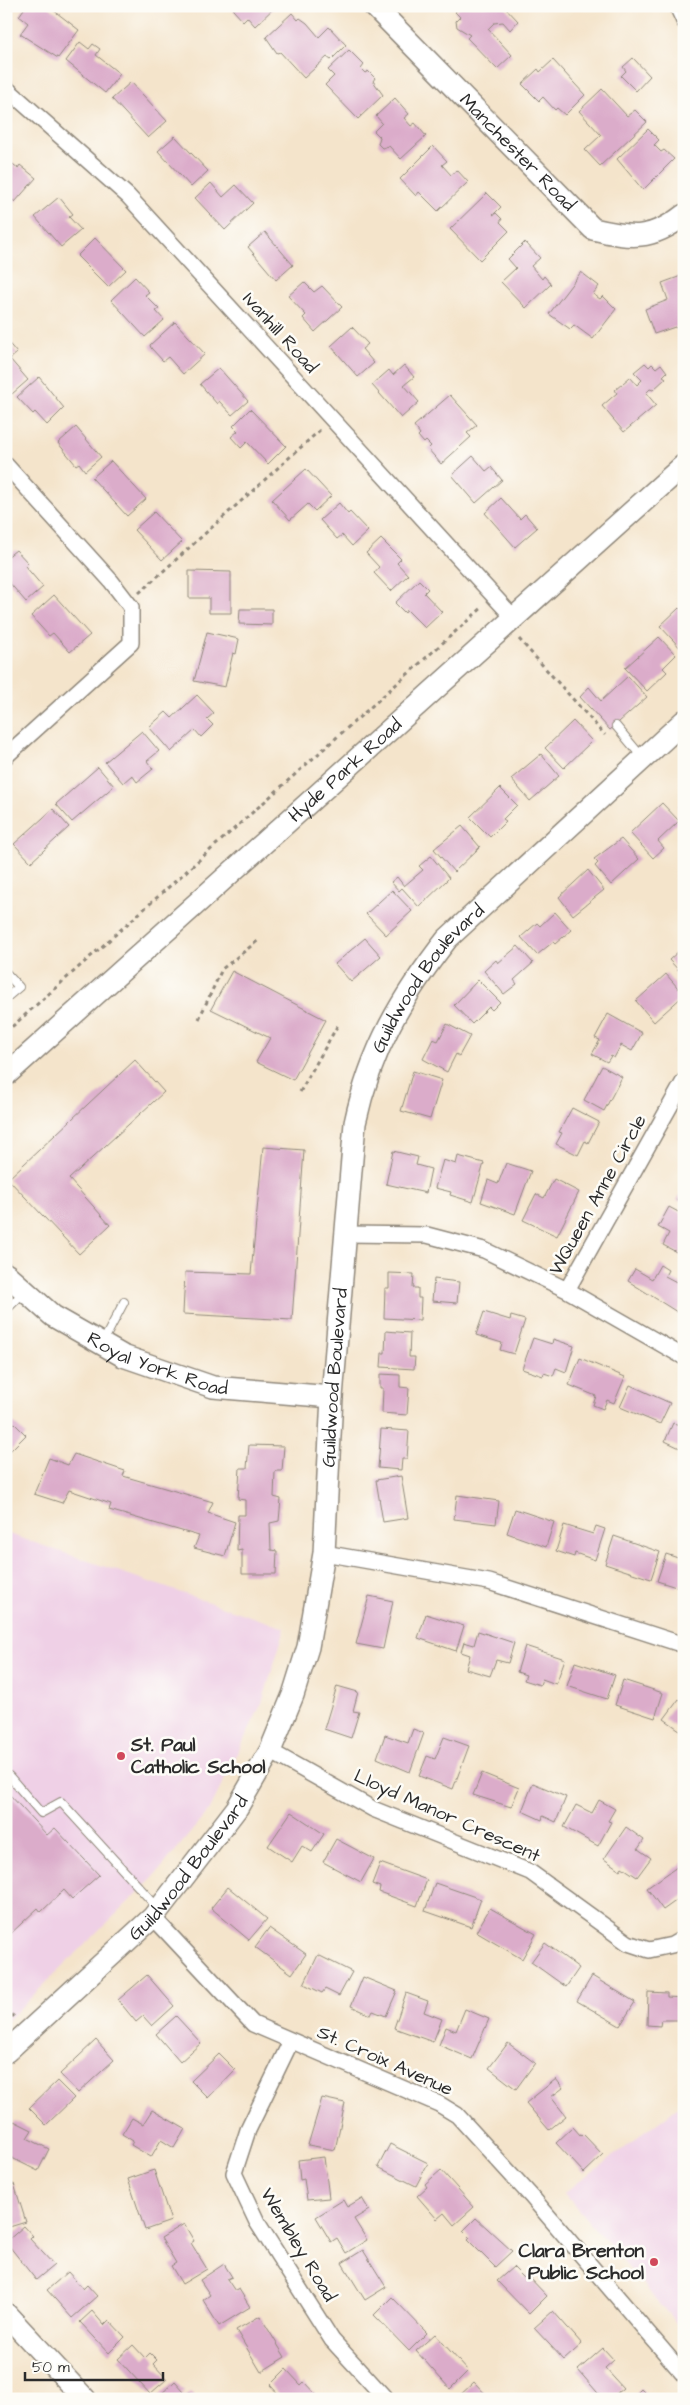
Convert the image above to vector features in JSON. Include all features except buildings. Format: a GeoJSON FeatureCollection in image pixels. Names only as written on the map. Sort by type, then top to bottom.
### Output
{"type":"FeatureCollection","features":[{"type":"Feature","properties":{"kind":"street"},"geometry":{"type":"LineString","coordinates":[[677,6],[684,21]]}},
{"type":"Feature","properties":{"kind":"street","name":"Manchester Road"},"geometry":{"type":"LineString","coordinates":[[382,9],[593,228],[623,236],[655,234],[684,215]]}},
{"type":"Feature","properties":{"kind":"street","name":"Ivanhill Road"},"geometry":{"type":"LineString","coordinates":[[6,88],[128,196],[495,597],[509,621]]}},
{"type":"Feature","properties":{"kind":"street"},"geometry":{"type":"LineString","coordinates":[[6,465],[111,581],[132,607],[131,644],[6,756]]}},
{"type":"Feature","properties":{"kind":"street","name":"Hyde Park Road"},"geometry":{"type":"LineString","coordinates":[[6,1075],[684,465]]}},
{"type":"Feature","properties":{"kind":"street","name":"Guildwood Boulevard"},"geometry":{"type":"LineString","coordinates":[[6,2052],[156,1913],[237,1808],[270,1751],[292,1695],[308,1647],[324,1553],[332,1397],[355,1123],[363,1086],[388,1025],[418,977],[448,939],[684,721]]}},
{"type":"Feature","properties":{"kind":"street","name":"WQueen Anne Circle"},"geometry":{"type":"LineString","coordinates":[[684,1081],[567,1290],[684,1357]]}},
{"type":"Feature","properties":{"kind":"street"},"geometry":{"type":"LineString","coordinates":[[345,1234],[427,1235],[484,1250],[567,1290]]}},
{"type":"Feature","properties":{"kind":"street","name":"Royal York Road"},"geometry":{"type":"LineString","coordinates":[[6,1274],[53,1316],[123,1356],[213,1387],[332,1397]]}},
{"type":"Feature","properties":{"kind":"street"},"geometry":{"type":"LineString","coordinates":[[324,1553],[489,1582],[684,1645]]}},
{"type":"Feature","properties":{"kind":"street","name":"Lloyd Manor Crescent"},"geometry":{"type":"LineString","coordinates":[[270,1751],[373,1809],[530,1872],[603,1923],[628,1943],[649,1950],[672,1945],[684,1938]]}},
{"type":"Feature","properties":{"kind":"street","name":"St. Croix Avenue"},"geometry":{"type":"LineString","coordinates":[[156,1913],[253,2024],[439,2104],[457,2115],[531,2196],[684,2375]]}},
{"type":"Feature","properties":{"kind":"street","name":"Wembley Road"},"geometry":{"type":"LineString","coordinates":[[291,2041],[248,2130],[234,2173],[257,2222],[332,2340],[386,2399]]}},
{"type":"Feature","properties":{"kind":"street"},"geometry":{"type":"LineString","coordinates":[[6,2314],[84,2399]]}},
{"type":"Feature","properties":{"kind":"lane"},"geometry":{"type":"LineString","coordinates":[[616,726],[643,758]]}},
{"type":"Feature","properties":{"kind":"lane"},"geometry":{"type":"LineString","coordinates":[[6,973],[18,987],[6,998]]}},
{"type":"Feature","properties":{"kind":"lane"},"geometry":{"type":"LineString","coordinates":[[6,1310],[25,1291]]}},
{"type":"Feature","properties":{"kind":"lane"},"geometry":{"type":"LineString","coordinates":[[102,1344],[124,1302]]}},
{"type":"Feature","properties":{"kind":"lane"},"geometry":{"type":"LineString","coordinates":[[9,1776],[41,1813],[61,1802],[156,1913]]}},
{"type":"Feature","properties":{"kind":"path"},"geometry":{"type":"LineString","coordinates":[[138,593],[323,428]]}},
{"type":"Feature","properties":{"kind":"path"},"geometry":{"type":"LineString","coordinates":[[6,1032],[495,597]]}},
{"type":"Feature","properties":{"kind":"path"},"geometry":{"type":"LineString","coordinates":[[509,621],[607,737]]}},
{"type":"Feature","properties":{"kind":"path"},"geometry":{"type":"LineString","coordinates":[[199,1019],[222,969],[260,939]]}},
{"type":"Feature","properties":{"kind":"path"},"geometry":{"type":"LineString","coordinates":[[300,1092],[339,1023]]}},
{"type":"Feature","properties":{"kind":"path"},"geometry":{"type":"LineString","coordinates":[[6,2009],[14,2017]]}},
{"type":"Feature","properties":{"kind":"shaded area","name":"St. Paul Catholic School"},"geometry":{"type":"Polygon","coordinates":[[[6,1533],[285,1628],[262,1703],[210,1809],[153,1878],[6,2022],[6,1533]]]}},
{"type":"Feature","properties":{"kind":"shaded area","name":"Clara Brenton Public School"},"geometry":{"type":"Polygon","coordinates":[[[684,2103],[684,2332],[564,2193],[684,2103]]]}},
{"type":"Feature","properties":{"kind":"place","name":"St. Paul Catholic School"},"geometry":{"type":"Point","coordinates":[121,1756]}},
{"type":"Feature","properties":{"kind":"place","name":"Clara Brenton Public School"},"geometry":{"type":"Point","coordinates":[654,2262]}}]}
